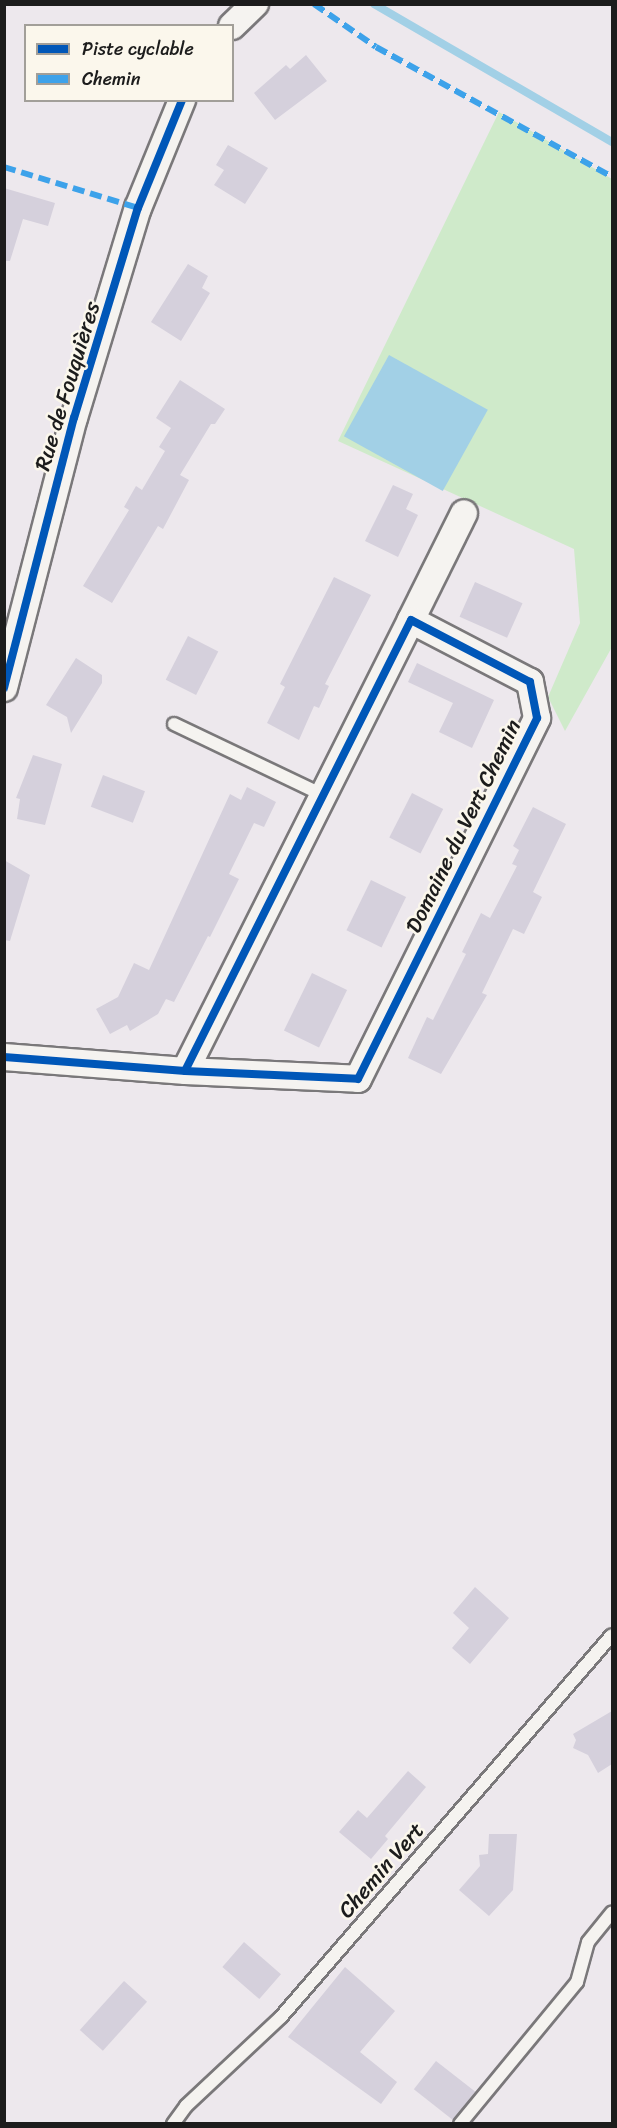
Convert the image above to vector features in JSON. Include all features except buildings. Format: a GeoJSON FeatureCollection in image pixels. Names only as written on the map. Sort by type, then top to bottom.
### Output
{"type":"FeatureCollection","features":[{"type":"Feature","properties":{"kind":"street"},"geometry":{"type":"LineString","coordinates":[[234,24],[255,4]]}},
{"type":"Feature","properties":{"kind":"street","name":"Rue de Fouquières"},"geometry":{"type":"LineString","coordinates":[[4,688],[11,629],[74,418],[138,208],[181,102]]}},
{"type":"Feature","properties":{"kind":"street"},"geometry":{"type":"LineString","coordinates":[[185,1071],[325,796],[464,513]]}},
{"type":"Feature","properties":{"kind":"street","name":"Domaine du Vert Chemin"},"geometry":{"type":"LineString","coordinates":[[4,1058],[185,1071],[358,1078],[537,718],[530,682],[411,620]]}},
{"type":"Feature","properties":{"kind":"lane"},"geometry":{"type":"LineString","coordinates":[[174,724],[325,796]]}},
{"type":"Feature","properties":{"kind":"lane","name":"Chemin Vert"},"geometry":{"type":"LineString","coordinates":[[173,2124],[186,2106],[281,2017],[612,1635]]}},
{"type":"Feature","properties":{"kind":"lane"},"geometry":{"type":"LineString","coordinates":[[460,2124],[577,1982],[588,1941],[612,1912]]}},
{"type":"Feature","properties":{"kind":"green space"},"geometry":{"type":"Polygon","coordinates":[[[499,112],[612,179],[612,647],[565,731],[548,697],[580,623],[574,549],[338,441],[499,112]]]}},
{"type":"Feature","properties":{"kind":"water"},"geometry":{"type":"Polygon","coordinates":[[[389,355],[488,410],[443,491],[344,436],[389,355]]]}},
{"type":"Feature","properties":{"kind":"waterway"},"geometry":{"type":"LineString","coordinates":[[374,4],[612,142]]}},
{"type":"Feature","properties":{"kind":"marked path"},"geometry":{"type":"LineString","coordinates":[[314,4],[376,47],[612,177]]}},
{"type":"Feature","properties":{"kind":"marked path"},"geometry":{"type":"LineString","coordinates":[[4,167],[138,208]]}},
{"type":"Feature","properties":{"kind":"cycle path"},"geometry":{"type":"LineString","coordinates":[[4,688],[74,418],[138,208],[181,102]]}},
{"type":"Feature","properties":{"kind":"cycle path"},"geometry":{"type":"LineString","coordinates":[[4,1057],[185,1071],[358,1079],[537,718],[530,682],[411,620],[185,1071]]}}]}
